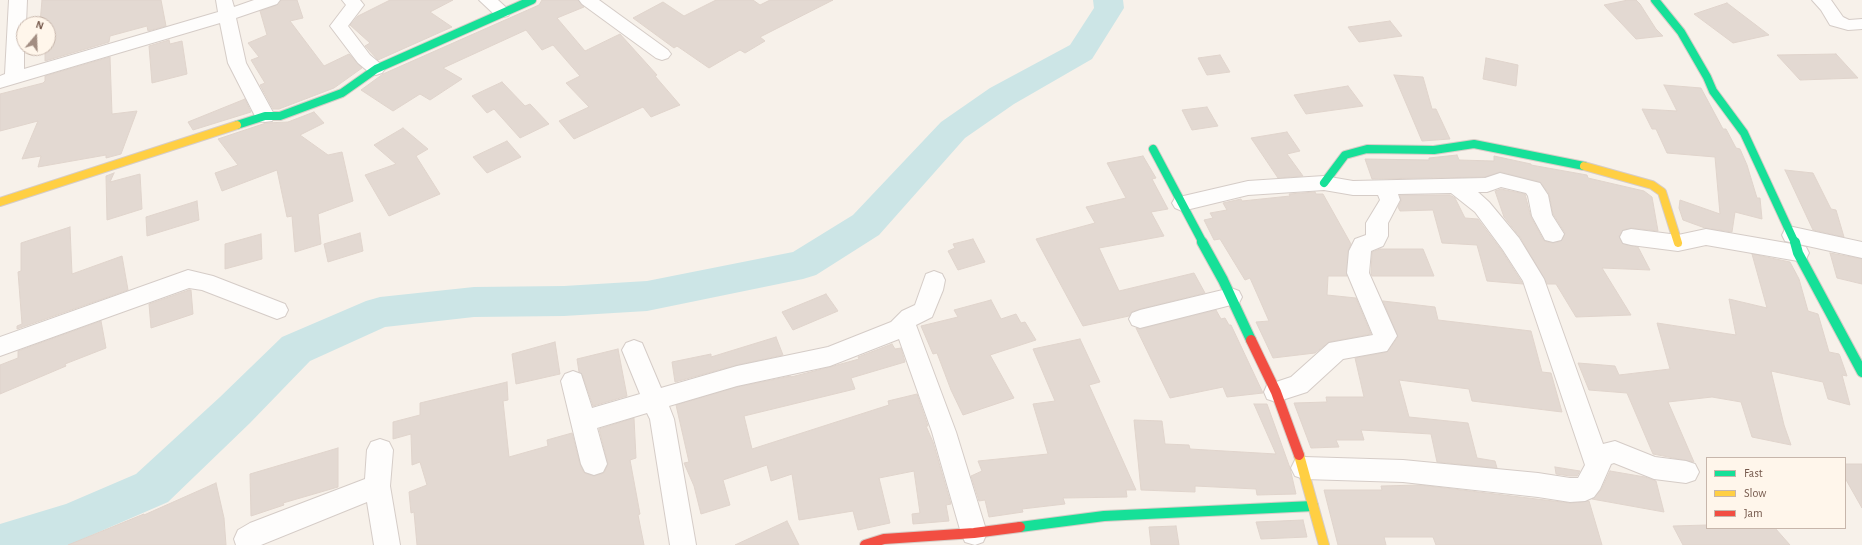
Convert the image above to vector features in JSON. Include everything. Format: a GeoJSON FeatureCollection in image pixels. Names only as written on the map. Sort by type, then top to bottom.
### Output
{"type":"FeatureCollection","features":[{"type":"Feature","properties":{"kind":"street"},"geometry":{"type":"LineString","coordinates":[[18,0],[7,80],[225,7],[271,0]]}},
{"type":"Feature","properties":{"kind":"street"},"geometry":{"type":"LineString","coordinates":[[351,0],[355,6],[339,26],[364,59],[376,70]]}},
{"type":"Feature","properties":{"kind":"street"},"geometry":{"type":"LineString","coordinates":[[488,0],[502,12]]}},
{"type":"Feature","properties":{"kind":"street"},"geometry":{"type":"LineString","coordinates":[[0,202],[151,155],[265,116],[280,116],[342,93],[376,70],[502,12],[532,0]]}},
{"type":"Feature","properties":{"kind":"street"},"geometry":{"type":"LineString","coordinates":[[588,0],[662,54]]}},
{"type":"Feature","properties":{"kind":"street"},"geometry":{"type":"LineString","coordinates":[[1655,0],[1681,32],[1707,76],[1713,91],[1744,133],[1795,244],[1862,372]]}},
{"type":"Feature","properties":{"kind":"street"},"geometry":{"type":"LineString","coordinates":[[1821,0],[1828,7],[1836,21],[1848,25],[1862,24]]}},
{"type":"Feature","properties":{"kind":"street"},"geometry":{"type":"LineString","coordinates":[[225,7],[237,63],[265,116]]}},
{"type":"Feature","properties":{"kind":"street"},"geometry":{"type":"LineString","coordinates":[[1324,183],[1345,155],[1367,148],[1434,150],[1474,144],[1500,148],[1597,168],[1652,185],[1662,192],[1678,243]]}},
{"type":"Feature","properties":{"kind":"street"},"geometry":{"type":"LineString","coordinates":[[1153,149],[1231,297],[1276,392],[1304,468],[1324,545]]}},
{"type":"Feature","properties":{"kind":"street"},"geometry":{"type":"LineString","coordinates":[[1182,203],[1248,188],[1324,183],[1354,188],[1487,186],[1500,180],[1526,185],[1533,188],[1538,195],[1542,216],[1553,234]]}},
{"type":"Feature","properties":{"kind":"street"},"geometry":{"type":"LineString","coordinates":[[1456,186],[1482,207],[1510,244],[1533,279],[1598,465]]}},
{"type":"Feature","properties":{"kind":"street"},"geometry":{"type":"LineString","coordinates":[[1276,392],[1299,385],[1337,350],[1379,344],[1385,336],[1358,273],[1360,251],[1363,245],[1375,240],[1377,236],[1377,223],[1390,200],[1385,188]]}},
{"type":"Feature","properties":{"kind":"street"},"geometry":{"type":"LineString","coordinates":[[1630,236],[1678,243],[1706,237],[1862,250]]}},
{"type":"Feature","properties":{"kind":"street"},"geometry":{"type":"LineString","coordinates":[[0,347],[188,279],[204,282],[277,310]]}},
{"type":"Feature","properties":{"kind":"street"},"geometry":{"type":"LineString","coordinates":[[584,421],[737,376],[830,356],[899,329],[910,317],[924,311],[934,280]]}},
{"type":"Feature","properties":{"kind":"street"},"geometry":{"type":"LineString","coordinates":[[1140,319],[1231,297]]}},
{"type":"Feature","properties":{"kind":"street"},"geometry":{"type":"LineString","coordinates":[[899,329],[908,332],[944,432],[974,533]]}},
{"type":"Feature","properties":{"kind":"street"},"geometry":{"type":"LineString","coordinates":[[634,350],[662,419],[683,545]]}},
{"type":"Feature","properties":{"kind":"street"},"geometry":{"type":"LineString","coordinates":[[573,380],[594,464]]}},
{"type":"Feature","properties":{"kind":"street"},"geometry":{"type":"LineString","coordinates":[[380,450],[377,486],[387,545]]}},
{"type":"Feature","properties":{"kind":"street"},"geometry":{"type":"LineString","coordinates":[[1304,468],[1343,468],[1403,472],[1538,485],[1570,490],[1585,489],[1591,481],[1602,456],[1615,452],[1654,468],[1686,472]]}},
{"type":"Feature","properties":{"kind":"street"},"geometry":{"type":"LineString","coordinates":[[247,539],[259,532],[377,486]]}},
{"type":"Feature","properties":{"kind":"street"},"geometry":{"type":"LineString","coordinates":[[865,545],[884,539],[974,533],[1104,516],[1313,506]]}},
{"type":"Feature","properties":{"kind":"building"},"geometry":{"type":"Polygon","coordinates":[[[42,0],[161,0],[166,26],[148,31],[147,26],[110,36],[109,42],[45,61],[45,56],[56,56],[56,16],[41,16],[42,0]]]}},
{"type":"Feature","properties":{"kind":"building"},"geometry":{"type":"Polygon","coordinates":[[[281,0],[297,0],[303,18],[290,21],[324,66],[349,54],[362,68],[334,88],[279,109],[273,109],[260,85],[265,83],[251,60],[259,57],[248,43],[267,35],[260,11],[277,5],[281,0]]]}},
{"type":"Feature","properties":{"kind":"building"},"geometry":{"type":"Polygon","coordinates":[[[390,0],[453,0],[430,12],[452,27],[378,60],[365,46],[370,43],[350,25],[358,16],[390,0]]]}},
{"type":"Feature","properties":{"kind":"building"},"geometry":{"type":"Polygon","coordinates":[[[542,0],[578,0],[584,7],[557,18],[585,51],[620,34],[657,75],[655,76],[680,105],[651,117],[643,107],[574,139],[559,121],[589,107],[566,83],[580,76],[553,45],[542,50],[526,30],[443,68],[462,79],[430,100],[420,94],[393,111],[361,90],[383,74],[539,5],[542,0]]]}},
{"type":"Feature","properties":{"kind":"building"},"geometry":{"type":"Polygon","coordinates":[[[716,0],[753,0],[760,5],[770,0],[833,0],[760,37],[765,41],[745,53],[740,50],[709,68],[677,46],[674,48],[633,18],[663,2],[684,16],[716,0]]]}},
{"type":"Feature","properties":{"kind":"building"},"geometry":{"type":"Polygon","coordinates":[[[1628,0],[1636,0],[1640,4],[1656,29],[1663,36],[1636,39],[1604,5],[1628,0]]]}},
{"type":"Feature","properties":{"kind":"building"},"geometry":{"type":"Polygon","coordinates":[[[1727,3],[1769,35],[1733,43],[1694,14],[1727,3]]]}},
{"type":"Feature","properties":{"kind":"building"},"geometry":{"type":"Polygon","coordinates":[[[1390,21],[1402,36],[1359,42],[1348,27],[1390,21]]]}},
{"type":"Feature","properties":{"kind":"building"},"geometry":{"type":"Polygon","coordinates":[[[169,40],[170,44],[182,41],[187,74],[152,83],[149,46],[169,40]]]}},
{"type":"Feature","properties":{"kind":"building"},"geometry":{"type":"Polygon","coordinates":[[[1836,54],[1858,78],[1800,80],[1777,55],[1836,54]]]}},
{"type":"Feature","properties":{"kind":"building"},"geometry":{"type":"Polygon","coordinates":[[[1220,55],[1230,72],[1207,75],[1198,58],[1220,55]]]}},
{"type":"Feature","properties":{"kind":"building"},"geometry":{"type":"Polygon","coordinates":[[[110,57],[112,114],[137,111],[121,154],[106,158],[106,155],[38,167],[41,156],[22,159],[38,121],[0,131],[0,94],[43,83],[45,81],[45,76],[110,57]]]}},
{"type":"Feature","properties":{"kind":"building"},"geometry":{"type":"Polygon","coordinates":[[[1486,58],[1518,65],[1516,86],[1483,79],[1486,58]]]}},
{"type":"Feature","properties":{"kind":"building"},"geometry":{"type":"Polygon","coordinates":[[[1394,75],[1423,77],[1432,109],[1436,109],[1450,139],[1422,141],[1394,75]]]}},
{"type":"Feature","properties":{"kind":"building"},"geometry":{"type":"Polygon","coordinates":[[[502,82],[525,106],[530,104],[549,124],[520,138],[494,109],[487,113],[472,96],[502,82]]]}},
{"type":"Feature","properties":{"kind":"building"},"geometry":{"type":"Polygon","coordinates":[[[1664,85],[1701,88],[1723,129],[1726,129],[1736,148],[1740,149],[1747,165],[1757,198],[1760,198],[1762,219],[1735,212],[1732,232],[1705,228],[1683,220],[1679,208],[1680,200],[1720,214],[1715,157],[1667,153],[1656,129],[1652,129],[1642,109],[1677,111],[1664,85]]]}},
{"type":"Feature","properties":{"kind":"building"},"geometry":{"type":"Polygon","coordinates":[[[1348,86],[1363,106],[1306,114],[1294,95],[1348,86]]]}},
{"type":"Feature","properties":{"kind":"building"},"geometry":{"type":"Polygon","coordinates":[[[245,99],[251,112],[193,130],[188,122],[245,99]]]}},
{"type":"Feature","properties":{"kind":"building"},"geometry":{"type":"Polygon","coordinates":[[[1207,107],[1218,126],[1192,130],[1182,110],[1207,107]]]}},
{"type":"Feature","properties":{"kind":"building"},"geometry":{"type":"Polygon","coordinates":[[[314,112],[324,123],[300,135],[328,155],[342,152],[353,201],[318,214],[321,244],[295,252],[292,216],[287,217],[277,170],[222,191],[215,173],[238,165],[218,139],[266,123],[288,122],[314,112]]]}},
{"type":"Feature","properties":{"kind":"building"},"geometry":{"type":"Polygon","coordinates":[[[403,128],[428,149],[416,156],[440,194],[389,216],[365,175],[396,164],[374,145],[403,128]]]}},
{"type":"Feature","properties":{"kind":"building"},"geometry":{"type":"Polygon","coordinates":[[[1287,132],[1300,151],[1287,154],[1303,176],[1278,178],[1251,138],[1287,132]]]}},
{"type":"Feature","properties":{"kind":"building"},"geometry":{"type":"Polygon","coordinates":[[[507,141],[521,157],[487,173],[473,157],[507,141]]]}},
{"type":"Feature","properties":{"kind":"building"},"geometry":{"type":"Polygon","coordinates":[[[1457,155],[1459,160],[1494,161],[1494,156],[1531,165],[1587,175],[1588,178],[1644,191],[1652,197],[1658,231],[1631,228],[1623,230],[1619,236],[1623,244],[1638,247],[1650,270],[1602,268],[1631,315],[1576,317],[1556,284],[1547,284],[1520,237],[1504,217],[1495,191],[1501,189],[1525,194],[1531,217],[1544,241],[1553,243],[1561,241],[1565,233],[1553,214],[1549,194],[1540,182],[1500,172],[1485,177],[1372,179],[1365,159],[1429,160],[1429,158],[1457,155]]]}},
{"type":"Feature","properties":{"kind":"building"},"geometry":{"type":"Polygon","coordinates":[[[1143,156],[1156,178],[1152,179],[1168,209],[1151,212],[1164,236],[1099,248],[1119,291],[1194,273],[1205,293],[1140,309],[1131,312],[1129,316],[1083,326],[1036,239],[1095,223],[1086,207],[1126,198],[1107,163],[1143,156]]]}},
{"type":"Feature","properties":{"kind":"building"},"geometry":{"type":"Polygon","coordinates":[[[1785,170],[1813,173],[1831,209],[1836,210],[1844,237],[1813,230],[1785,170]]]}},
{"type":"Feature","properties":{"kind":"building"},"geometry":{"type":"Polygon","coordinates":[[[114,173],[110,182],[140,174],[142,209],[107,220],[106,176],[114,173]]]}},
{"type":"Feature","properties":{"kind":"building"},"geometry":{"type":"Polygon","coordinates":[[[1315,192],[1316,194],[1323,194],[1351,244],[1348,251],[1347,276],[1328,276],[1327,295],[1356,298],[1371,334],[1329,342],[1315,353],[1273,358],[1256,322],[1269,321],[1250,278],[1245,280],[1220,239],[1214,240],[1204,220],[1213,218],[1210,213],[1227,210],[1223,203],[1241,199],[1242,201],[1315,192]]]}},
{"type":"Feature","properties":{"kind":"building"},"geometry":{"type":"Polygon","coordinates":[[[1400,195],[1450,195],[1455,198],[1465,218],[1478,219],[1502,251],[1523,284],[1487,281],[1477,245],[1442,243],[1433,210],[1400,211],[1398,207],[1401,201],[1400,195]]]}},
{"type":"Feature","properties":{"kind":"building"},"geometry":{"type":"Polygon","coordinates":[[[197,201],[199,220],[147,236],[146,217],[197,201]]]}},
{"type":"Feature","properties":{"kind":"building"},"geometry":{"type":"Polygon","coordinates":[[[70,227],[72,274],[122,256],[128,290],[17,329],[17,326],[22,324],[18,272],[21,271],[21,243],[70,227]]]}},
{"type":"Feature","properties":{"kind":"building"},"geometry":{"type":"Polygon","coordinates":[[[360,233],[363,251],[328,262],[324,244],[360,233]]]}},
{"type":"Feature","properties":{"kind":"building"},"geometry":{"type":"Polygon","coordinates":[[[261,234],[262,259],[225,269],[225,244],[261,234]]]}},
{"type":"Feature","properties":{"kind":"building"},"geometry":{"type":"Polygon","coordinates":[[[973,239],[985,262],[958,270],[948,251],[955,248],[953,244],[973,239]]]}},
{"type":"Feature","properties":{"kind":"building"},"geometry":{"type":"Polygon","coordinates":[[[1380,249],[1423,249],[1434,276],[1372,276],[1372,252],[1380,249]]]}},
{"type":"Feature","properties":{"kind":"building"},"geometry":{"type":"Polygon","coordinates":[[[1830,253],[1862,259],[1862,284],[1837,278],[1830,253]]]}},
{"type":"Feature","properties":{"kind":"building"},"geometry":{"type":"Polygon","coordinates":[[[1752,254],[1790,262],[1799,279],[1808,311],[1818,314],[1829,352],[1839,354],[1840,356],[1847,376],[1842,375],[1850,405],[1828,399],[1823,382],[1771,371],[1784,425],[1791,445],[1752,437],[1741,402],[1712,397],[1668,402],[1694,462],[1653,454],[1627,393],[1589,390],[1578,363],[1615,366],[1619,375],[1670,369],[1657,323],[1736,335],[1729,299],[1767,308],[1752,254]]]}},
{"type":"Feature","properties":{"kind":"building"},"geometry":{"type":"Polygon","coordinates":[[[191,290],[193,314],[151,328],[149,304],[191,290]]]}},
{"type":"Feature","properties":{"kind":"building"},"geometry":{"type":"Polygon","coordinates":[[[826,294],[838,311],[793,330],[782,312],[826,294]]]}},
{"type":"Feature","properties":{"kind":"building"},"geometry":{"type":"Polygon","coordinates":[[[991,300],[1001,319],[1016,314],[1021,323],[1025,322],[1036,340],[990,355],[1014,398],[963,415],[951,390],[937,353],[933,354],[921,326],[958,317],[954,310],[991,300]]]}},
{"type":"Feature","properties":{"kind":"building"},"geometry":{"type":"Polygon","coordinates":[[[1383,301],[1435,307],[1438,320],[1531,331],[1542,372],[1551,373],[1562,412],[1472,401],[1469,389],[1399,380],[1409,417],[1468,423],[1477,458],[1495,461],[1497,468],[1437,462],[1431,434],[1361,430],[1364,440],[1336,440],[1339,447],[1311,448],[1294,403],[1327,402],[1326,397],[1364,397],[1355,358],[1387,352],[1398,337],[1383,301]]]}},
{"type":"Feature","properties":{"kind":"building"},"geometry":{"type":"Polygon","coordinates":[[[1216,310],[1221,319],[1225,318],[1229,325],[1231,325],[1263,393],[1227,397],[1223,387],[1170,398],[1136,328],[1140,329],[1216,310]]]}},
{"type":"Feature","properties":{"kind":"building"},"geometry":{"type":"Polygon","coordinates":[[[101,321],[106,348],[65,364],[66,366],[0,394],[0,365],[18,358],[18,351],[101,321]]]}},
{"type":"Feature","properties":{"kind":"building"},"geometry":{"type":"Polygon","coordinates":[[[776,337],[783,355],[737,365],[675,382],[672,362],[711,354],[711,357],[776,337]]]}},
{"type":"Feature","properties":{"kind":"building"},"geometry":{"type":"Polygon","coordinates":[[[1080,339],[1100,382],[1089,385],[1136,490],[1126,490],[1127,497],[1063,498],[1065,504],[1022,509],[1023,512],[989,517],[985,500],[979,501],[971,476],[982,471],[978,461],[1048,454],[1033,404],[1055,401],[1033,349],[1080,339]]]}},
{"type":"Feature","properties":{"kind":"building"},"geometry":{"type":"Polygon","coordinates":[[[555,342],[560,374],[516,384],[512,354],[555,342]]]}},
{"type":"Feature","properties":{"kind":"building"},"geometry":{"type":"Polygon","coordinates":[[[892,344],[895,349],[901,348],[905,362],[851,378],[855,389],[744,416],[752,449],[889,405],[888,401],[917,394],[951,504],[946,505],[949,521],[913,524],[912,514],[920,513],[914,471],[879,478],[890,523],[858,530],[853,511],[799,520],[792,474],[771,481],[767,465],[723,480],[730,505],[701,514],[694,486],[684,463],[689,462],[676,405],[737,387],[791,377],[859,359],[858,357],[892,344]]]}},
{"type":"Feature","properties":{"kind":"building"},"geometry":{"type":"Polygon","coordinates":[[[618,349],[627,396],[593,406],[582,374],[579,372],[577,359],[618,349]]]}},
{"type":"Feature","properties":{"kind":"building"},"geometry":{"type":"Polygon","coordinates":[[[507,382],[508,400],[503,401],[509,457],[548,446],[547,440],[572,433],[580,464],[584,473],[594,476],[604,473],[608,464],[599,429],[634,418],[636,458],[630,460],[644,545],[417,545],[414,512],[411,513],[409,492],[427,485],[420,462],[412,465],[411,434],[393,439],[393,422],[420,415],[420,403],[507,382]]]}},
{"type":"Feature","properties":{"kind":"building"},"geometry":{"type":"Polygon","coordinates":[[[1254,404],[1267,404],[1290,468],[1296,494],[1257,495],[1256,489],[1195,486],[1195,492],[1141,490],[1134,420],[1162,421],[1165,444],[1189,445],[1190,449],[1276,454],[1254,404]]]}},
{"type":"Feature","properties":{"kind":"building"},"geometry":{"type":"Polygon","coordinates":[[[338,448],[338,487],[283,503],[284,505],[251,516],[250,474],[338,448]]]}},
{"type":"Feature","properties":{"kind":"building"},"geometry":{"type":"Polygon","coordinates":[[[1846,464],[1862,464],[1862,508],[1846,480],[1846,464]]]}},
{"type":"Feature","properties":{"kind":"building"},"geometry":{"type":"Polygon","coordinates":[[[1555,467],[1580,471],[1577,476],[1556,474],[1555,467]]]}},
{"type":"Feature","properties":{"kind":"building"},"geometry":{"type":"Polygon","coordinates":[[[1610,471],[1645,477],[1656,481],[1664,512],[1592,499],[1601,490],[1610,471]]]}},
{"type":"Feature","properties":{"kind":"building"},"geometry":{"type":"Polygon","coordinates":[[[216,483],[224,518],[226,545],[68,545],[144,515],[216,483]]]}},
{"type":"Feature","properties":{"kind":"building"},"geometry":{"type":"Polygon","coordinates":[[[1420,485],[1570,503],[1589,501],[1602,545],[1436,545],[1433,537],[1384,537],[1386,545],[1338,545],[1324,490],[1382,490],[1381,486],[1420,485]]]}},
{"type":"Feature","properties":{"kind":"building"},"geometry":{"type":"Polygon","coordinates":[[[1303,520],[1307,537],[1261,539],[1256,522],[1303,520]]]}},
{"type":"Feature","properties":{"kind":"building"},"geometry":{"type":"Polygon","coordinates":[[[787,521],[799,545],[735,545],[787,521]]]}},
{"type":"Feature","properties":{"kind":"building"},"geometry":{"type":"Polygon","coordinates":[[[1706,525],[1706,529],[1776,529],[1790,545],[1683,545],[1673,526],[1706,525]]]}},
{"type":"Feature","properties":{"kind":"building"},"geometry":{"type":"Polygon","coordinates":[[[1176,526],[1179,545],[1151,545],[1149,527],[1176,526]]]}},
{"type":"Feature","properties":{"kind":"waterway"},"geometry":{"type":"LineString","coordinates":[[1,545],[72,523],[152,488],[235,410],[296,349],[380,312],[474,302],[564,301],[647,296],[803,265],[866,225],[953,130],[1002,96],[1081,52],[1109,8],[1108,0]]}},
{"type":"Feature","properties":{"kind":"traffic: fast"},"geometry":{"type":"LineString","coordinates":[[237,125],[265,116],[280,116],[342,93],[376,69],[532,0]]}},
{"type":"Feature","properties":{"kind":"traffic: fast"},"geometry":{"type":"LineString","coordinates":[[1655,0],[1681,32],[1707,77],[1713,91],[1744,133],[1793,235],[1798,253],[1862,372]]}},
{"type":"Feature","properties":{"kind":"traffic: fast"},"geometry":{"type":"LineString","coordinates":[[1324,183],[1345,155],[1367,149],[1434,150],[1474,144],[1584,166]]}},
{"type":"Feature","properties":{"kind":"traffic: fast"},"geometry":{"type":"LineString","coordinates":[[1153,149],[1223,280],[1251,340]]}},
{"type":"Feature","properties":{"kind":"traffic: fast"},"geometry":{"type":"LineString","coordinates":[[1020,527],[1104,516],[1313,506]]}},
{"type":"Feature","properties":{"kind":"traffic: slow"},"geometry":{"type":"LineString","coordinates":[[0,202],[237,125]]}},
{"type":"Feature","properties":{"kind":"traffic: slow"},"geometry":{"type":"LineString","coordinates":[[1584,166],[1652,185],[1662,192],[1678,243]]}},
{"type":"Feature","properties":{"kind":"traffic: slow"},"geometry":{"type":"LineString","coordinates":[[1299,455],[1324,545]]}},
{"type":"Feature","properties":{"kind":"traffic: jam"},"geometry":{"type":"LineString","coordinates":[[1251,340],[1276,392],[1299,455]]}},
{"type":"Feature","properties":{"kind":"traffic: jam"},"geometry":{"type":"LineString","coordinates":[[865,545],[884,539],[974,533],[1020,527]]}}]}
